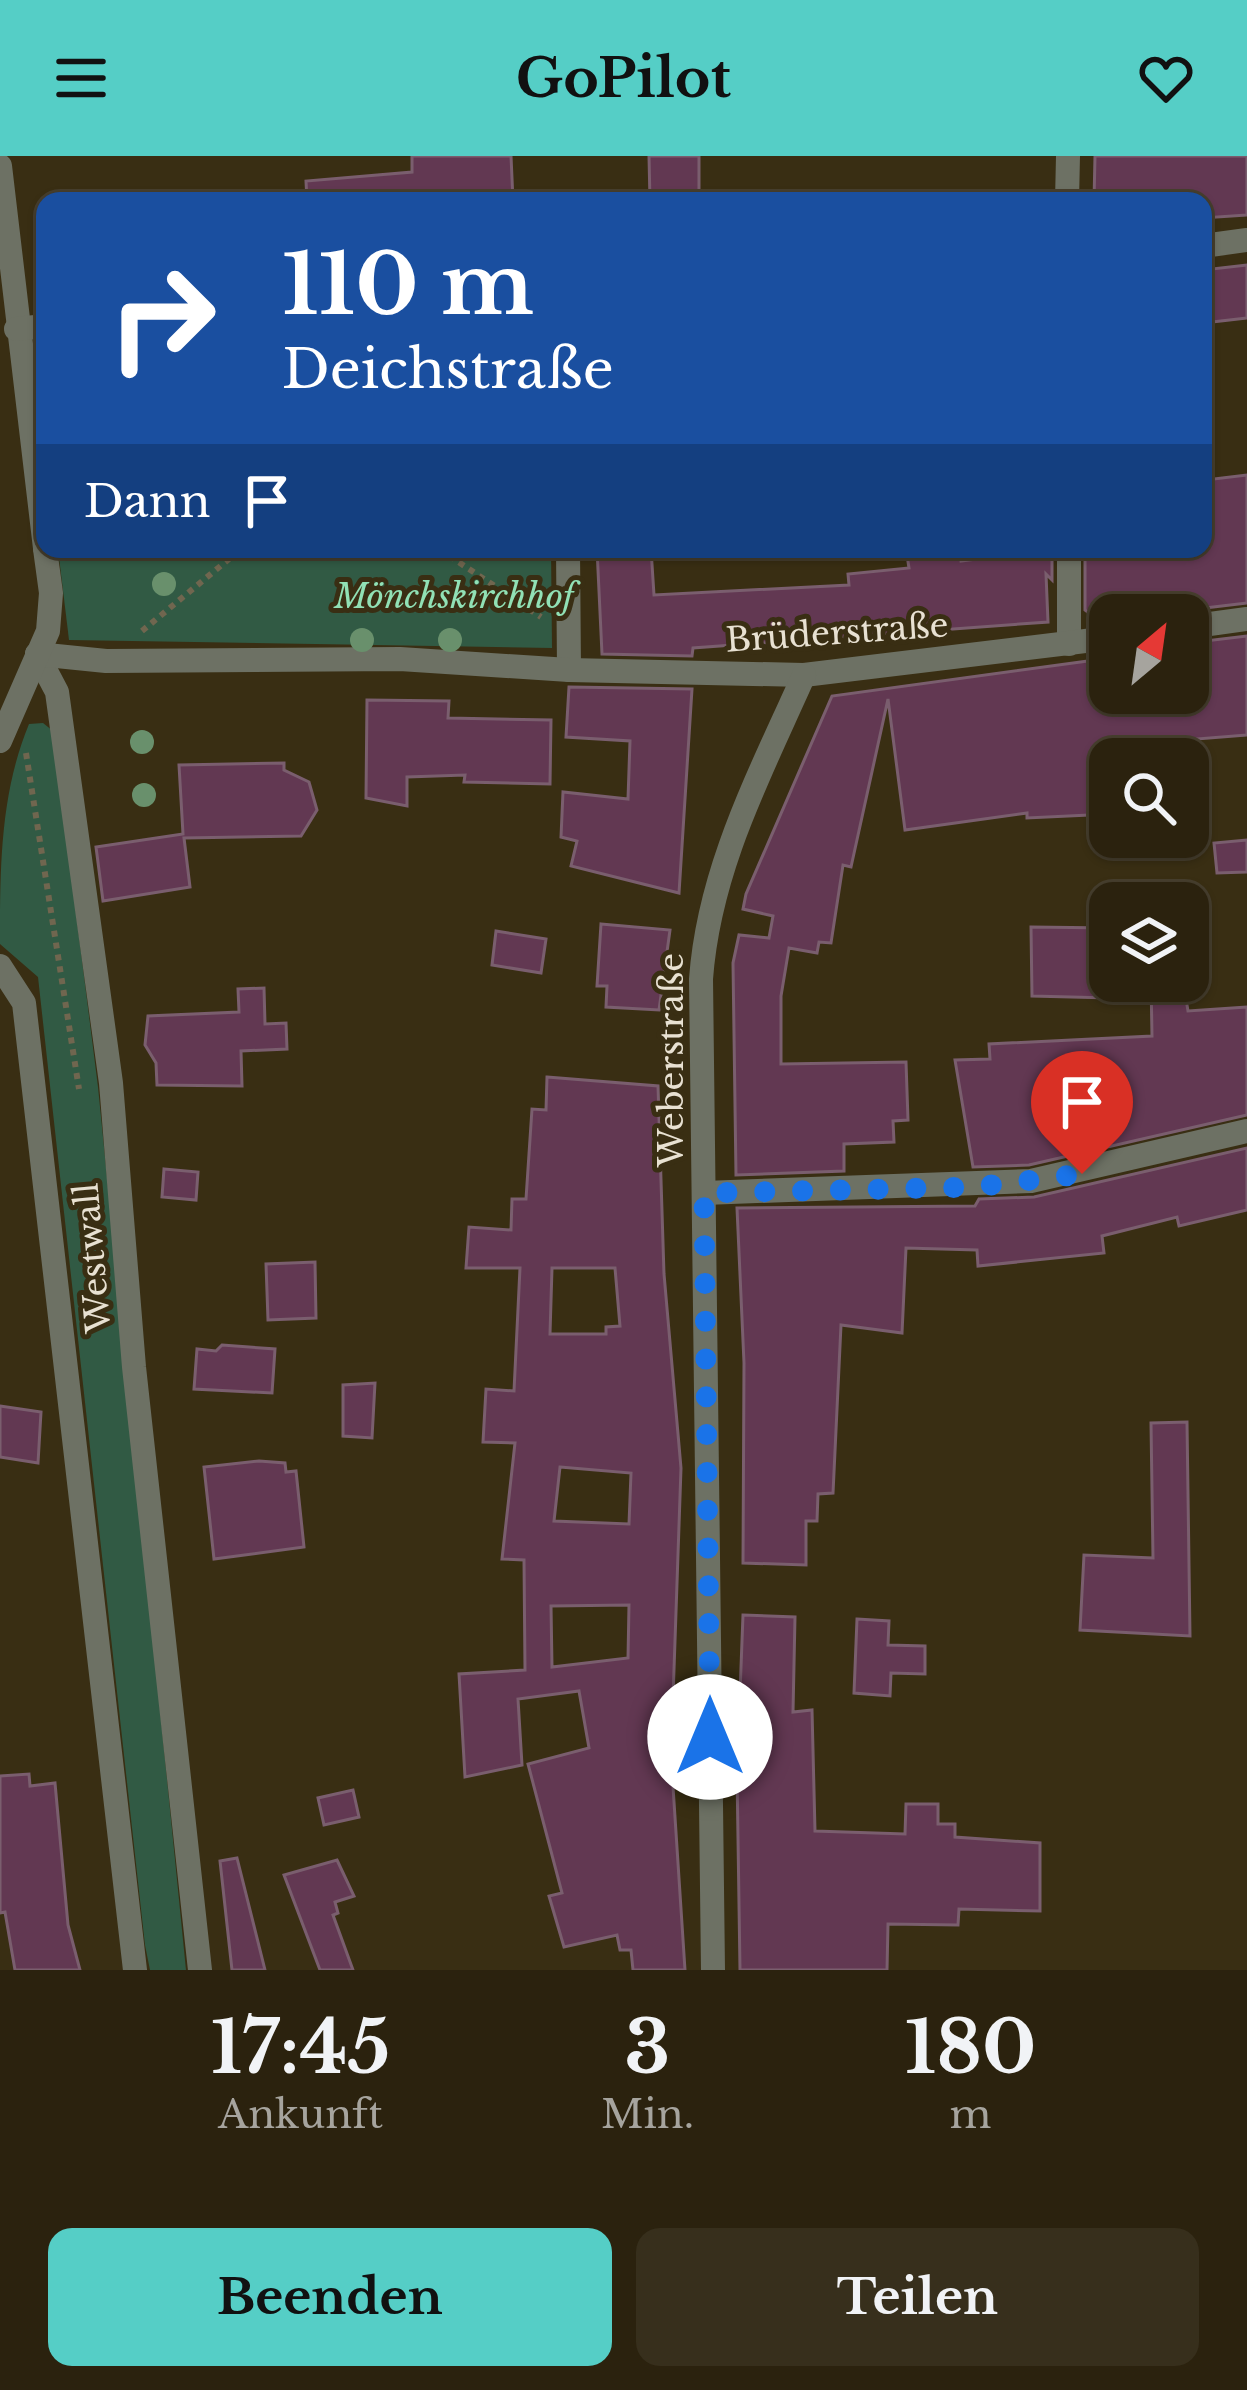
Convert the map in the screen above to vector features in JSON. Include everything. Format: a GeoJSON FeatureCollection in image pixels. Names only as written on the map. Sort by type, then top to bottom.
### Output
{"type":"FeatureCollection","features":[{"type":"Feature","properties":{"kind":"street"},"geometry":{"type":"LineString","coordinates":[[1066,192],[1068,156]]}},
{"type":"Feature","properties":{"kind":"street"},"geometry":{"type":"LineString","coordinates":[[0,166],[36,480]]}},
{"type":"Feature","properties":{"kind":"street"},"geometry":{"type":"LineString","coordinates":[[1212,245],[1247,240]]}},
{"type":"Feature","properties":{"kind":"street"},"geometry":{"type":"LineString","coordinates":[[16,329],[36,327]]}},
{"type":"Feature","properties":{"kind":"street"},"geometry":{"type":"LineString","coordinates":[[0,741],[51,614],[46,558]]}},
{"type":"Feature","properties":{"kind":"street"},"geometry":{"type":"LineString","coordinates":[[38,654],[106,661],[400,658],[568,670],[568,558]]}},
{"type":"Feature","properties":{"kind":"street"},"geometry":{"type":"LineString","coordinates":[[1069,558],[1069,644]]}},
{"type":"Feature","properties":{"kind":"street"},"geometry":{"type":"LineString","coordinates":[[1209,624],[1247,619]]}},
{"type":"Feature","properties":{"kind":"street","name":"Brüderstraße"},"geometry":{"type":"LineString","coordinates":[[568,670],[804,674],[1089,641]]}},
{"type":"Feature","properties":{"kind":"street","name":"Westwall"},"geometry":{"type":"LineString","coordinates":[[38,654],[57,692],[109,1060],[134,1367],[200,1970]]}},
{"type":"Feature","properties":{"kind":"street","name":"Weberstraße"},"geometry":{"type":"LineString","coordinates":[[713,1970],[704,930],[730,839],[804,674]]}},
{"type":"Feature","properties":{"kind":"street","name":"Westwall"},"geometry":{"type":"LineString","coordinates":[[0,966],[24,1003],[134,1970]]}},
{"type":"Feature","properties":{"kind":"street"},"geometry":{"type":"LineString","coordinates":[[704,1193],[1031,1181],[1247,1132]]}},
{"type":"Feature","properties":{"kind":"path"},"geometry":{"type":"LineString","coordinates":[[106,661],[230,558]]}},
{"type":"Feature","properties":{"kind":"path"},"geometry":{"type":"LineString","coordinates":[[452,558],[568,635]]}},
{"type":"Feature","properties":{"kind":"green space","name":"Mönchskirchhof"},"geometry":{"type":"Polygon","coordinates":[[[59,558],[551,558],[552,648],[69,640],[59,558]]]}},
{"type":"Feature","properties":{"kind":"green space"},"geometry":{"type":"Polygon","coordinates":[[[43,723],[53,731],[98,1087],[186,1970],[150,1970],[145,1945],[38,977],[0,944],[2,859],[12,777],[29,724],[43,723]]]}},
{"type":"Feature","properties":{"kind":"building"},"geometry":{"type":"Polygon","coordinates":[[[412,156],[511,156],[513,192],[307,192],[306,181],[412,172],[412,156]]]}},
{"type":"Feature","properties":{"kind":"building"},"geometry":{"type":"Polygon","coordinates":[[[649,156],[699,156],[699,192],[650,192],[649,156]]]}},
{"type":"Feature","properties":{"kind":"building"},"geometry":{"type":"Polygon","coordinates":[[[1095,156],[1247,156],[1247,215],[1212,217],[1212,192],[1094,192],[1095,156]]]}},
{"type":"Feature","properties":{"kind":"building"},"geometry":{"type":"Polygon","coordinates":[[[1247,265],[1247,318],[1212,322],[1212,269],[1247,265]]]}},
{"type":"Feature","properties":{"kind":"building"},"geometry":{"type":"Polygon","coordinates":[[[1247,475],[1247,603],[1209,608],[1209,594],[1089,594],[1089,613],[1085,610],[1085,558],[1212,558],[1212,479],[1247,475]]]}},
{"type":"Feature","properties":{"kind":"building"},"geometry":{"type":"Polygon","coordinates":[[[597,558],[652,558],[654,595],[849,585],[848,574],[909,568],[907,558],[1052,558],[1052,580],[1046,574],[1048,622],[693,648],[692,656],[602,654],[597,558]]]}},
{"type":"Feature","properties":{"kind":"building"},"geometry":{"type":"Polygon","coordinates":[[[1247,636],[1247,735],[1089,738],[1089,815],[1027,818],[1027,813],[905,830],[888,699],[851,867],[843,865],[831,943],[819,942],[817,953],[789,948],[781,996],[781,1064],[906,1062],[908,1120],[893,1121],[894,1142],[844,1144],[844,1171],[736,1175],[733,963],[739,935],[769,938],[773,916],[743,909],[746,894],[832,696],[1089,661],[1089,714],[1209,714],[1209,641],[1247,636]]]}},
{"type":"Feature","properties":{"kind":"building"},"geometry":{"type":"Polygon","coordinates":[[[569,687],[692,689],[679,893],[571,866],[577,841],[561,837],[563,792],[628,799],[630,741],[566,737],[569,687]]]}},
{"type":"Feature","properties":{"kind":"building"},"geometry":{"type":"Polygon","coordinates":[[[367,700],[449,701],[448,718],[551,720],[550,784],[464,782],[465,775],[407,777],[407,806],[366,798],[367,700]]]}},
{"type":"Feature","properties":{"kind":"building"},"geometry":{"type":"Polygon","coordinates":[[[284,763],[284,770],[309,782],[317,810],[301,836],[184,838],[190,887],[103,901],[96,847],[183,834],[179,765],[284,763]]]}},
{"type":"Feature","properties":{"kind":"building"},"geometry":{"type":"Polygon","coordinates":[[[1247,840],[1247,872],[1217,873],[1214,843],[1247,840]]]}},
{"type":"Feature","properties":{"kind":"building"},"geometry":{"type":"Polygon","coordinates":[[[601,924],[670,930],[659,1010],[606,1007],[607,986],[597,986],[601,924]]]}},
{"type":"Feature","properties":{"kind":"building"},"geometry":{"type":"Polygon","coordinates":[[[1031,927],[1089,928],[1089,997],[1032,996],[1031,927]]]}},
{"type":"Feature","properties":{"kind":"building"},"geometry":{"type":"Polygon","coordinates":[[[496,931],[546,939],[541,973],[492,965],[496,931]]]}},
{"type":"Feature","properties":{"kind":"building"},"geometry":{"type":"Polygon","coordinates":[[[264,988],[265,1024],[286,1023],[287,1049],[241,1051],[242,1086],[157,1085],[156,1063],[145,1045],[148,1016],[239,1012],[238,989],[264,988]]]}},
{"type":"Feature","properties":{"kind":"building"},"geometry":{"type":"Polygon","coordinates":[[[1151,1002],[1186,1002],[1188,1011],[1247,1007],[1247,1115],[1029,1165],[973,1167],[955,1060],[990,1059],[989,1044],[1152,1036],[1151,1002]]]}},
{"type":"Feature","properties":{"kind":"building"},"geometry":{"type":"Polygon","coordinates":[[[547,1077],[658,1086],[664,1274],[681,1468],[671,1756],[685,1970],[633,1970],[631,1950],[620,1950],[617,1935],[564,1947],[549,1896],[562,1893],[528,1764],[589,1748],[579,1691],[518,1699],[522,1765],[465,1777],[459,1674],[525,1670],[524,1560],[502,1559],[515,1443],[483,1442],[486,1389],[514,1391],[520,1268],[466,1268],[469,1227],[511,1230],[512,1199],[526,1199],[532,1109],[546,1110],[547,1077]],[[552,1268],[550,1334],[606,1334],[606,1327],[620,1326],[615,1268],[552,1268]],[[560,1467],[554,1521],[629,1524],[631,1473],[560,1467]],[[629,1605],[551,1606],[552,1667],[628,1658],[629,1605]]]}},
{"type":"Feature","properties":{"kind":"building"},"geometry":{"type":"Polygon","coordinates":[[[1247,1148],[1247,1210],[1179,1226],[1177,1217],[1102,1236],[1104,1253],[978,1266],[977,1250],[906,1248],[902,1333],[841,1325],[833,1493],[818,1494],[817,1521],[806,1521],[806,1565],[743,1563],[744,1363],[737,1208],[975,1206],[979,1199],[1034,1197],[1247,1148]]]}},
{"type":"Feature","properties":{"kind":"building"},"geometry":{"type":"Polygon","coordinates":[[[164,1169],[198,1172],[196,1200],[162,1197],[164,1169]]]}},
{"type":"Feature","properties":{"kind":"building"},"geometry":{"type":"Polygon","coordinates":[[[315,1262],[316,1318],[268,1320],[266,1264],[315,1262]]]}},
{"type":"Feature","properties":{"kind":"building"},"geometry":{"type":"Polygon","coordinates":[[[222,1345],[275,1349],[272,1393],[194,1389],[197,1349],[216,1351],[222,1345]]]}},
{"type":"Feature","properties":{"kind":"building"},"geometry":{"type":"Polygon","coordinates":[[[375,1383],[372,1438],[343,1436],[343,1385],[375,1383]]]}},
{"type":"Feature","properties":{"kind":"building"},"geometry":{"type":"Polygon","coordinates":[[[0,1406],[41,1412],[38,1463],[0,1457],[0,1406]]]}},
{"type":"Feature","properties":{"kind":"building"},"geometry":{"type":"Polygon","coordinates":[[[1187,1422],[1190,1636],[1080,1630],[1084,1555],[1153,1558],[1151,1423],[1187,1422]]]}},
{"type":"Feature","properties":{"kind":"building"},"geometry":{"type":"Polygon","coordinates":[[[285,1463],[286,1472],[296,1471],[304,1547],[214,1559],[204,1467],[285,1463]]]}},
{"type":"Feature","properties":{"kind":"building"},"geometry":{"type":"Polygon","coordinates":[[[743,1615],[795,1617],[793,1712],[812,1710],[815,1831],[905,1834],[906,1804],[938,1804],[938,1824],[955,1824],[955,1837],[1040,1843],[1040,1911],[959,1909],[958,1925],[888,1924],[887,1970],[740,1970],[737,1772],[743,1615]]]}},
{"type":"Feature","properties":{"kind":"building"},"geometry":{"type":"Polygon","coordinates":[[[857,1619],[889,1621],[888,1645],[925,1646],[925,1674],[891,1673],[890,1696],[854,1693],[857,1619]]]}},
{"type":"Feature","properties":{"kind":"building"},"geometry":{"type":"Polygon","coordinates":[[[29,1774],[30,1786],[55,1783],[68,1925],[80,1970],[15,1970],[5,1912],[0,1913],[0,1776],[29,1774]]]}},
{"type":"Feature","properties":{"kind":"building"},"geometry":{"type":"Polygon","coordinates":[[[353,1790],[359,1817],[324,1825],[318,1798],[353,1790]]]}},
{"type":"Feature","properties":{"kind":"building"},"geometry":{"type":"Polygon","coordinates":[[[237,1858],[265,1970],[232,1970],[220,1861],[237,1858]]]}},
{"type":"Feature","properties":{"kind":"building"},"geometry":{"type":"Polygon","coordinates":[[[337,1860],[354,1896],[335,1902],[338,1913],[333,1915],[353,1970],[320,1970],[284,1875],[337,1860]]]}},
{"type":"Feature","properties":{"kind":"route"},"geometry":{"type":"LineString","coordinates":[[710,1737],[704,1193],[974,1187],[1082,1174]]}}]}
